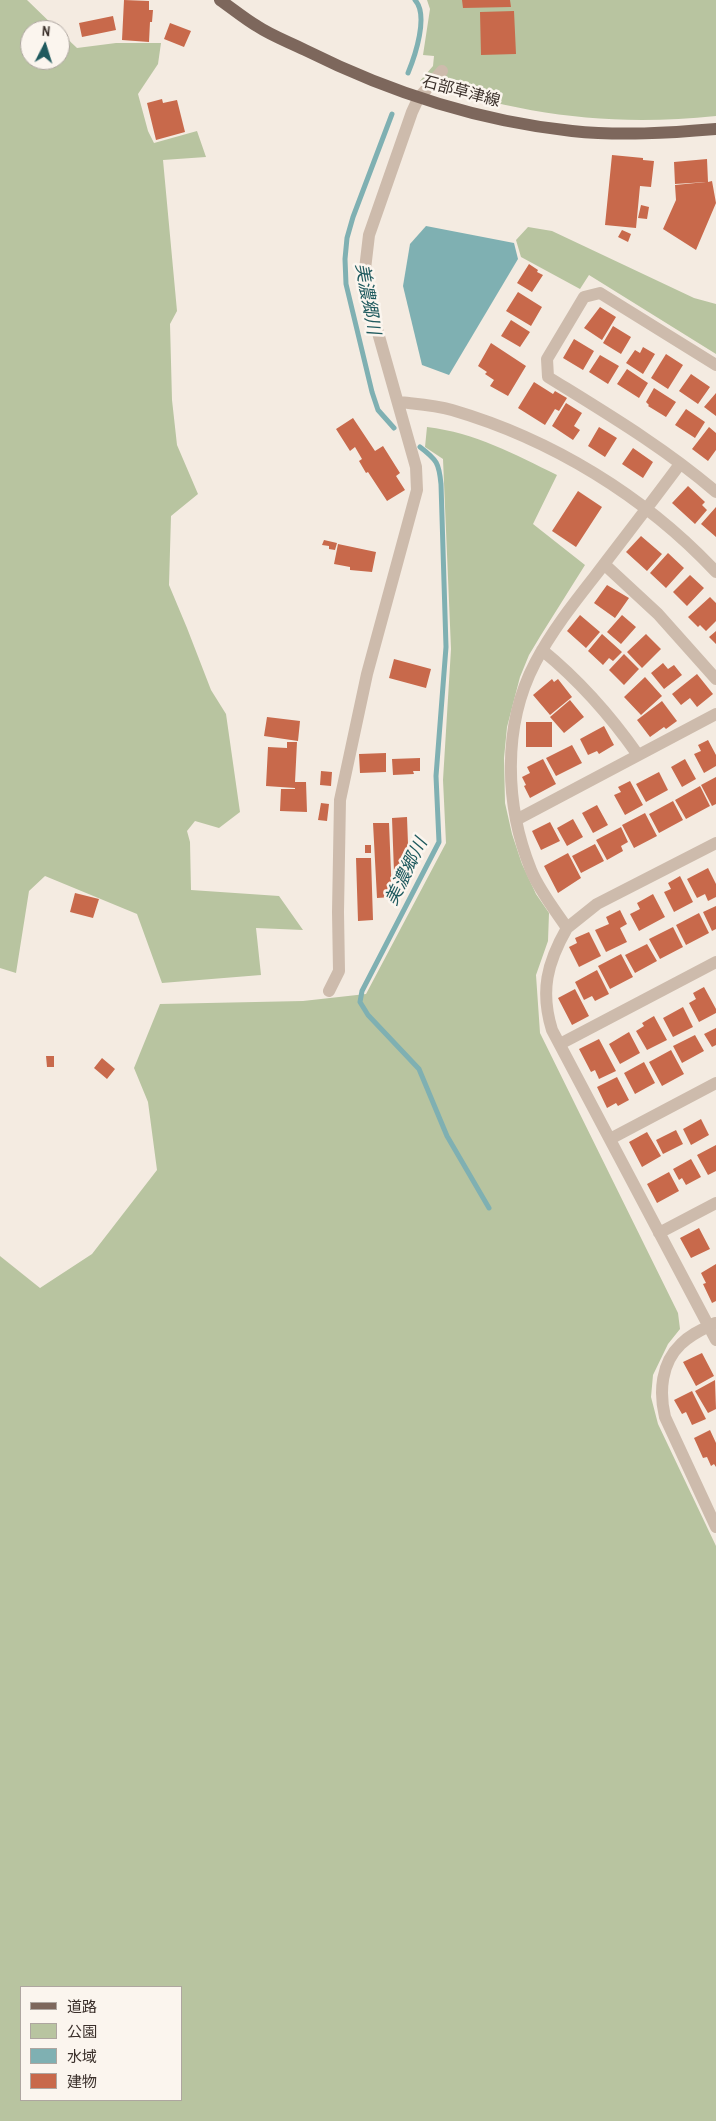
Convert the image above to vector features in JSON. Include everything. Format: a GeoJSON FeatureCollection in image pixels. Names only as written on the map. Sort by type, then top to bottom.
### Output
{"type":"FeatureCollection","features":[{"type":"Feature","properties":{"kind":"main road","name":"石部草津線"},"geometry":{"type":"LineString","coordinates":[[220,0],[267,31],[336,66],[418,99],[494,119],[573,131],[667,133],[716,129]]}},
{"type":"Feature","properties":{"kind":"street"},"geometry":{"type":"LineString","coordinates":[[329,991],[339,971],[340,800],[367,674],[417,490],[416,467],[371,308],[365,269],[369,235],[418,99],[442,71]]}},
{"type":"Feature","properties":{"kind":"street"},"geometry":{"type":"LineString","coordinates":[[716,365],[600,293],[584,297],[547,358],[548,377],[651,442],[716,492]]}},
{"type":"Feature","properties":{"kind":"street"},"geometry":{"type":"LineString","coordinates":[[399,402],[450,409],[510,430],[566,457],[611,483],[647,510],[697,552],[716,572]]}},
{"type":"Feature","properties":{"kind":"street"},"geometry":{"type":"LineString","coordinates":[[567,928],[532,872],[519,838],[510,771],[513,734],[520,704],[534,665],[559,622],[647,510],[680,464]]}},
{"type":"Feature","properties":{"kind":"street"},"geometry":{"type":"LineString","coordinates":[[604,564],[658,614],[716,679]]}},
{"type":"Feature","properties":{"kind":"street"},"geometry":{"type":"LineString","coordinates":[[542,650],[590,693],[618,726],[638,754]]}},
{"type":"Feature","properties":{"kind":"street"},"geometry":{"type":"LineString","coordinates":[[516,820],[716,714]]}},
{"type":"Feature","properties":{"kind":"street"},"geometry":{"type":"LineString","coordinates":[[716,842],[597,904],[567,928],[556,948],[547,973],[546,1010],[552,1030],[659,1233],[712,1324],[716,1340]]}},
{"type":"Feature","properties":{"kind":"street"},"geometry":{"type":"LineString","coordinates":[[560,1044],[716,962]]}},
{"type":"Feature","properties":{"kind":"street"},"geometry":{"type":"LineString","coordinates":[[610,1139],[716,1083]]}},
{"type":"Feature","properties":{"kind":"street"},"geometry":{"type":"LineString","coordinates":[[659,1233],[716,1203]]}},
{"type":"Feature","properties":{"kind":"street"},"geometry":{"type":"LineString","coordinates":[[712,1324],[680,1344],[667,1365],[662,1382],[661,1402],[665,1417],[716,1527]]}},
{"type":"Feature","properties":{"kind":"green space"},"geometry":{"type":"Polygon","coordinates":[[[0,0],[27,0],[48,20],[20,20],[20,70],[70,70],[70,41],[77,48],[116,43],[161,43],[158,64],[138,94],[148,131],[154,143],[197,131],[206,157],[163,160],[177,311],[170,324],[172,400],[177,445],[198,494],[171,516],[169,585],[211,690],[226,714],[240,812],[219,828],[195,821],[187,831],[190,842],[191,890],[279,896],[303,930],[256,928],[261,975],[162,983],[137,914],[45,876],[29,891],[16,973],[0,968],[0,0]]]}},
{"type":"Feature","properties":{"kind":"green space"},"geometry":{"type":"Polygon","coordinates":[[[427,0],[716,0],[716,116],[639,120],[602,119],[566,115],[494,102],[420,81],[433,66],[434,56],[423,55],[430,9],[427,0]]]}},
{"type":"Feature","properties":{"kind":"green space"},"geometry":{"type":"Polygon","coordinates":[[[528,227],[552,231],[694,298],[716,304],[716,354],[589,275],[580,289],[521,257],[516,240],[528,227]]]}},
{"type":"Feature","properties":{"kind":"green space"},"geometry":{"type":"Polygon","coordinates":[[[427,427],[478,439],[557,475],[533,524],[585,565],[529,655],[520,677],[507,727],[504,758],[505,803],[512,834],[522,864],[536,894],[549,913],[548,941],[536,975],[540,1033],[678,1313],[680,1329],[668,1344],[653,1375],[651,1397],[658,1424],[716,1546],[716,2121],[0,2121],[0,1256],[40,1288],[92,1254],[157,1170],[148,1102],[134,1068],[160,1004],[303,1001],[366,994],[446,843],[443,780],[451,649],[443,459],[425,447],[427,427]]]}},
{"type":"Feature","properties":{"kind":"water"},"geometry":{"type":"Polygon","coordinates":[[[426,226],[514,243],[518,259],[449,375],[422,365],[403,286],[410,244],[426,226]]]}},
{"type":"Feature","properties":{"kind":"building"},"geometry":{"type":"Polygon","coordinates":[[[124,0],[149,1],[149,10],[153,10],[149,42],[122,40],[124,0]]]}},
{"type":"Feature","properties":{"kind":"building"},"geometry":{"type":"Polygon","coordinates":[[[462,0],[510,0],[511,7],[463,8],[462,0]]]}},
{"type":"Feature","properties":{"kind":"building"},"geometry":{"type":"Polygon","coordinates":[[[514,11],[516,54],[481,55],[480,12],[514,11]]]}},
{"type":"Feature","properties":{"kind":"building"},"geometry":{"type":"Polygon","coordinates":[[[113,16],[116,30],[82,37],[79,23],[113,16]]]}},
{"type":"Feature","properties":{"kind":"building"},"geometry":{"type":"Polygon","coordinates":[[[170,23],[191,31],[184,47],[164,39],[170,23]]]}},
{"type":"Feature","properties":{"kind":"building"},"geometry":{"type":"Polygon","coordinates":[[[162,99],[163,103],[177,100],[185,132],[156,140],[147,103],[162,99]]]}},
{"type":"Feature","properties":{"kind":"building"},"geometry":{"type":"Polygon","coordinates":[[[612,155],[654,161],[651,187],[640,186],[636,228],[605,225],[612,155]]]}},
{"type":"Feature","properties":{"kind":"building"},"geometry":{"type":"Polygon","coordinates":[[[707,159],[708,182],[712,181],[716,203],[696,250],[663,229],[676,200],[675,185],[706,182],[675,184],[674,162],[707,159]]]}},
{"type":"Feature","properties":{"kind":"building"},"geometry":{"type":"Polygon","coordinates":[[[641,205],[649,207],[647,219],[638,218],[641,205]]]}},
{"type":"Feature","properties":{"kind":"building"},"geometry":{"type":"Polygon","coordinates":[[[622,230],[631,234],[628,242],[618,237],[622,230]]]}},
{"type":"Feature","properties":{"kind":"building"},"geometry":{"type":"Polygon","coordinates":[[[529,264],[543,275],[532,292],[517,283],[529,264]]]}},
{"type":"Feature","properties":{"kind":"building"},"geometry":{"type":"Polygon","coordinates":[[[518,292],[542,307],[531,326],[506,311],[518,292]]]}},
{"type":"Feature","properties":{"kind":"building"},"geometry":{"type":"Polygon","coordinates":[[[600,307],[616,317],[602,340],[584,328],[600,307]]]}},
{"type":"Feature","properties":{"kind":"building"},"geometry":{"type":"Polygon","coordinates":[[[511,320],[530,332],[520,347],[501,336],[511,320]]]}},
{"type":"Feature","properties":{"kind":"building"},"geometry":{"type":"Polygon","coordinates":[[[613,326],[631,337],[621,354],[603,343],[613,326]]]}},
{"type":"Feature","properties":{"kind":"building"},"geometry":{"type":"Polygon","coordinates":[[[574,339],[594,351],[583,370],[563,358],[574,339]]]}},
{"type":"Feature","properties":{"kind":"building"},"geometry":{"type":"Polygon","coordinates":[[[491,343],[526,366],[508,396],[490,386],[494,380],[478,366],[491,343]]]}},
{"type":"Feature","properties":{"kind":"building"},"geometry":{"type":"Polygon","coordinates":[[[643,347],[655,354],[643,374],[626,363],[635,350],[640,353],[643,347]]]}},
{"type":"Feature","properties":{"kind":"building"},"geometry":{"type":"Polygon","coordinates":[[[666,354],[683,365],[668,389],[651,378],[666,354]]]}},
{"type":"Feature","properties":{"kind":"building"},"geometry":{"type":"Polygon","coordinates":[[[600,355],[619,366],[608,384],[589,372],[600,355]]]}},
{"type":"Feature","properties":{"kind":"building"},"geometry":{"type":"Polygon","coordinates":[[[627,369],[648,383],[639,398],[617,384],[627,369]]]}},
{"type":"Feature","properties":{"kind":"building"},"geometry":{"type":"Polygon","coordinates":[[[691,374],[710,387],[698,404],[679,391],[691,374]]]}},
{"type":"Feature","properties":{"kind":"building"},"geometry":{"type":"Polygon","coordinates":[[[534,382],[553,394],[555,391],[567,398],[559,411],[555,409],[545,425],[518,408],[534,382]]]}},
{"type":"Feature","properties":{"kind":"building"},"geometry":{"type":"Polygon","coordinates":[[[654,388],[676,402],[666,417],[648,406],[646,402],[654,388]]]}},
{"type":"Feature","properties":{"kind":"building"},"geometry":{"type":"Polygon","coordinates":[[[716,393],[716,416],[704,407],[716,393]]]}},
{"type":"Feature","properties":{"kind":"building"},"geometry":{"type":"Polygon","coordinates":[[[566,403],[582,413],[574,426],[580,430],[573,440],[552,426],[566,403]]]}},
{"type":"Feature","properties":{"kind":"building"},"geometry":{"type":"Polygon","coordinates":[[[686,409],[705,422],[695,438],[675,425],[686,409]]]}},
{"type":"Feature","properties":{"kind":"building"},"geometry":{"type":"Polygon","coordinates":[[[353,418],[375,451],[383,446],[400,473],[396,476],[405,490],[387,501],[368,472],[366,473],[359,461],[362,459],[355,447],[350,451],[336,429],[353,418]]]}},
{"type":"Feature","properties":{"kind":"building"},"geometry":{"type":"Polygon","coordinates":[[[599,427],[617,438],[605,457],[588,446],[599,427]]]}},
{"type":"Feature","properties":{"kind":"building"},"geometry":{"type":"Polygon","coordinates":[[[709,427],[716,433],[716,450],[708,461],[692,449],[709,427]]]}},
{"type":"Feature","properties":{"kind":"building"},"geometry":{"type":"Polygon","coordinates":[[[633,448],[653,462],[643,478],[622,464],[633,448]]]}},
{"type":"Feature","properties":{"kind":"building"},"geometry":{"type":"Polygon","coordinates":[[[688,486],[705,502],[702,505],[707,510],[695,524],[672,503],[688,486]]]}},
{"type":"Feature","properties":{"kind":"building"},"geometry":{"type":"Polygon","coordinates":[[[578,491],[602,507],[576,547],[552,531],[578,491]]]}},
{"type":"Feature","properties":{"kind":"building"},"geometry":{"type":"Polygon","coordinates":[[[716,507],[716,537],[701,524],[716,507]]]}},
{"type":"Feature","properties":{"kind":"building"},"geometry":{"type":"Polygon","coordinates":[[[641,536],[662,554],[647,571],[626,552],[641,536]]]}},
{"type":"Feature","properties":{"kind":"building"},"geometry":{"type":"Polygon","coordinates":[[[324,540],[337,543],[335,550],[329,549],[329,546],[322,545],[324,540]]]}},
{"type":"Feature","properties":{"kind":"building"},"geometry":{"type":"Polygon","coordinates":[[[338,544],[376,552],[372,572],[350,570],[350,567],[334,564],[338,544]]]}},
{"type":"Feature","properties":{"kind":"building"},"geometry":{"type":"Polygon","coordinates":[[[668,553],[684,568],[666,588],[650,573],[668,553]]]}},
{"type":"Feature","properties":{"kind":"building"},"geometry":{"type":"Polygon","coordinates":[[[690,575],[704,588],[687,606],[673,592],[690,575]]]}},
{"type":"Feature","properties":{"kind":"building"},"geometry":{"type":"Polygon","coordinates":[[[607,585],[629,598],[615,618],[594,603],[607,585]]]}},
{"type":"Feature","properties":{"kind":"building"},"geometry":{"type":"Polygon","coordinates":[[[710,597],[716,603],[716,621],[706,631],[700,625],[698,627],[688,617],[710,597]]]}},
{"type":"Feature","properties":{"kind":"building"},"geometry":{"type":"Polygon","coordinates":[[[580,615],[600,632],[586,648],[567,631],[580,615]]]}},
{"type":"Feature","properties":{"kind":"building"},"geometry":{"type":"Polygon","coordinates":[[[622,615],[636,627],[621,644],[607,632],[622,615]]]}},
{"type":"Feature","properties":{"kind":"building"},"geometry":{"type":"Polygon","coordinates":[[[716,631],[716,644],[709,637],[716,631]]]}},
{"type":"Feature","properties":{"kind":"building"},"geometry":{"type":"Polygon","coordinates":[[[602,634],[622,652],[613,661],[609,658],[603,665],[588,651],[602,634]]]}},
{"type":"Feature","properties":{"kind":"building"},"geometry":{"type":"Polygon","coordinates":[[[646,634],[661,649],[642,668],[627,652],[646,634]]]}},
{"type":"Feature","properties":{"kind":"building"},"geometry":{"type":"Polygon","coordinates":[[[624,654],[639,669],[624,685],[609,670],[624,654]]]}},
{"type":"Feature","properties":{"kind":"building"},"geometry":{"type":"Polygon","coordinates":[[[394,659],[431,669],[426,688],[389,678],[394,659]]]}},
{"type":"Feature","properties":{"kind":"building"},"geometry":{"type":"Polygon","coordinates":[[[663,663],[668,669],[674,665],[682,675],[664,689],[651,673],[663,663]]]}},
{"type":"Feature","properties":{"kind":"building"},"geometry":{"type":"Polygon","coordinates":[[[697,674],[713,694],[697,707],[690,698],[681,705],[672,694],[697,674]]]}},
{"type":"Feature","properties":{"kind":"building"},"geometry":{"type":"Polygon","coordinates":[[[645,677],[662,696],[641,715],[624,697],[645,677]]]}},
{"type":"Feature","properties":{"kind":"building"},"geometry":{"type":"Polygon","coordinates":[[[552,679],[554,682],[558,679],[572,697],[550,715],[533,695],[552,679]]]}},
{"type":"Feature","properties":{"kind":"building"},"geometry":{"type":"Polygon","coordinates":[[[570,700],[584,717],[564,733],[550,717],[570,700]]]}},
{"type":"Feature","properties":{"kind":"building"},"geometry":{"type":"Polygon","coordinates":[[[662,701],[677,721],[650,737],[637,720],[662,701]]]}},
{"type":"Feature","properties":{"kind":"building"},"geometry":{"type":"Polygon","coordinates":[[[267,717],[300,721],[298,741],[264,736],[267,717]]]}},
{"type":"Feature","properties":{"kind":"building"},"geometry":{"type":"Polygon","coordinates":[[[526,722],[552,722],[552,747],[526,747],[526,722]]]}},
{"type":"Feature","properties":{"kind":"building"},"geometry":{"type":"Polygon","coordinates":[[[604,726],[614,745],[599,754],[597,751],[588,755],[580,739],[604,726]]]}},
{"type":"Feature","properties":{"kind":"building"},"geometry":{"type":"Polygon","coordinates":[[[708,740],[716,755],[716,766],[704,773],[694,754],[701,751],[698,745],[708,740]]]}},
{"type":"Feature","properties":{"kind":"building"},"geometry":{"type":"Polygon","coordinates":[[[287,742],[297,742],[295,782],[306,782],[307,812],[280,811],[281,789],[295,788],[266,786],[268,747],[287,748],[287,742]]]}},
{"type":"Feature","properties":{"kind":"building"},"geometry":{"type":"Polygon","coordinates":[[[572,745],[582,763],[556,776],[546,758],[572,745]]]}},
{"type":"Feature","properties":{"kind":"building"},"geometry":{"type":"Polygon","coordinates":[[[386,753],[386,772],[360,773],[359,754],[386,753]]]}},
{"type":"Feature","properties":{"kind":"building"},"geometry":{"type":"Polygon","coordinates":[[[420,758],[420,771],[413,771],[414,774],[393,775],[392,759],[420,758]]]}},
{"type":"Feature","properties":{"kind":"building"},"geometry":{"type":"Polygon","coordinates":[[[543,759],[556,784],[530,798],[522,777],[530,773],[527,767],[543,759]]]}},
{"type":"Feature","properties":{"kind":"building"},"geometry":{"type":"Polygon","coordinates":[[[685,759],[696,779],[682,787],[671,767],[685,759]]]}},
{"type":"Feature","properties":{"kind":"building"},"geometry":{"type":"Polygon","coordinates":[[[321,771],[332,772],[331,786],[320,785],[321,771]]]}},
{"type":"Feature","properties":{"kind":"building"},"geometry":{"type":"Polygon","coordinates":[[[659,772],[668,790],[646,802],[636,784],[659,772]]]}},
{"type":"Feature","properties":{"kind":"building"},"geometry":{"type":"Polygon","coordinates":[[[716,777],[716,804],[712,806],[701,785],[716,777]]]}},
{"type":"Feature","properties":{"kind":"building"},"geometry":{"type":"Polygon","coordinates":[[[630,781],[643,805],[625,815],[614,795],[621,792],[618,787],[630,781]]]}},
{"type":"Feature","properties":{"kind":"building"},"geometry":{"type":"Polygon","coordinates":[[[700,786],[710,806],[686,819],[675,800],[700,786]]]}},
{"type":"Feature","properties":{"kind":"building"},"geometry":{"type":"Polygon","coordinates":[[[673,801],[683,820],[659,833],[649,814],[673,801]]]}},
{"type":"Feature","properties":{"kind":"building"},"geometry":{"type":"Polygon","coordinates":[[[321,803],[329,804],[327,821],[318,820],[321,803]]]}},
{"type":"Feature","properties":{"kind":"building"},"geometry":{"type":"Polygon","coordinates":[[[597,805],[608,825],[593,833],[582,813],[597,805]]]}},
{"type":"Feature","properties":{"kind":"building"},"geometry":{"type":"Polygon","coordinates":[[[645,813],[657,836],[634,848],[622,825],[645,813]]]}},
{"type":"Feature","properties":{"kind":"building"},"geometry":{"type":"Polygon","coordinates":[[[407,817],[409,871],[394,872],[392,818],[407,817]]]}},
{"type":"Feature","properties":{"kind":"building"},"geometry":{"type":"Polygon","coordinates":[[[573,819],[583,837],[567,846],[557,828],[573,819]]]}},
{"type":"Feature","properties":{"kind":"building"},"geometry":{"type":"Polygon","coordinates":[[[550,822],[560,841],[541,850],[532,831],[550,822]]]}},
{"type":"Feature","properties":{"kind":"building"},"geometry":{"type":"Polygon","coordinates":[[[373,823],[389,823],[392,897],[377,898],[373,823]]]}},
{"type":"Feature","properties":{"kind":"building"},"geometry":{"type":"Polygon","coordinates":[[[621,827],[628,842],[621,846],[623,851],[607,860],[596,840],[621,827]]]}},
{"type":"Feature","properties":{"kind":"building"},"geometry":{"type":"Polygon","coordinates":[[[595,844],[604,861],[581,873],[572,856],[595,844]]]}},
{"type":"Feature","properties":{"kind":"building"},"geometry":{"type":"Polygon","coordinates":[[[365,845],[371,845],[371,853],[365,853],[365,845]]]}},
{"type":"Feature","properties":{"kind":"building"},"geometry":{"type":"Polygon","coordinates":[[[568,853],[581,878],[558,893],[544,866],[568,853]]]}},
{"type":"Feature","properties":{"kind":"building"},"geometry":{"type":"Polygon","coordinates":[[[356,858],[371,858],[373,920],[358,921],[356,858]]]}},
{"type":"Feature","properties":{"kind":"building"},"geometry":{"type":"Polygon","coordinates":[[[708,868],[716,884],[716,897],[708,901],[705,894],[697,898],[687,879],[708,868]]]}},
{"type":"Feature","properties":{"kind":"building"},"geometry":{"type":"Polygon","coordinates":[[[680,876],[693,902],[674,912],[664,892],[671,889],[668,883],[680,876]]]}},
{"type":"Feature","properties":{"kind":"building"},"geometry":{"type":"Polygon","coordinates":[[[75,893],[99,899],[93,918],[70,912],[75,893]]]}},
{"type":"Feature","properties":{"kind":"building"},"geometry":{"type":"Polygon","coordinates":[[[653,894],[665,917],[639,931],[630,914],[640,909],[637,903],[653,894]]]}},
{"type":"Feature","properties":{"kind":"building"},"geometry":{"type":"Polygon","coordinates":[[[716,906],[716,929],[712,931],[703,912],[716,906]]]}},
{"type":"Feature","properties":{"kind":"building"},"geometry":{"type":"Polygon","coordinates":[[[620,910],[627,924],[620,928],[627,942],[606,952],[595,930],[609,924],[606,917],[620,910]]]}},
{"type":"Feature","properties":{"kind":"building"},"geometry":{"type":"Polygon","coordinates":[[[699,913],[709,933],[686,945],[676,925],[699,913]]]}},
{"type":"Feature","properties":{"kind":"building"},"geometry":{"type":"Polygon","coordinates":[[[673,927],[683,947],[660,959],[649,939],[673,927]]]}},
{"type":"Feature","properties":{"kind":"building"},"geometry":{"type":"Polygon","coordinates":[[[589,932],[601,956],[579,967],[569,947],[577,943],[575,938],[589,932]]]}},
{"type":"Feature","properties":{"kind":"building"},"geometry":{"type":"Polygon","coordinates":[[[647,944],[657,961],[635,973],[625,955],[647,944]]]}},
{"type":"Feature","properties":{"kind":"building"},"geometry":{"type":"Polygon","coordinates":[[[621,954],[633,977],[610,989],[598,966],[621,954]]]}},
{"type":"Feature","properties":{"kind":"building"},"geometry":{"type":"Polygon","coordinates":[[[597,970],[609,994],[595,1001],[592,996],[584,1000],[575,982],[597,970]]]}},
{"type":"Feature","properties":{"kind":"building"},"geometry":{"type":"Polygon","coordinates":[[[704,987],[716,1009],[716,1013],[699,1022],[689,1003],[696,999],[693,993],[704,987]]]}},
{"type":"Feature","properties":{"kind":"building"},"geometry":{"type":"Polygon","coordinates":[[[575,989],[589,1016],[572,1025],[558,998],[575,989]]]}},
{"type":"Feature","properties":{"kind":"building"},"geometry":{"type":"Polygon","coordinates":[[[683,1007],[693,1027],[673,1037],[663,1018],[683,1007]]]}},
{"type":"Feature","properties":{"kind":"building"},"geometry":{"type":"Polygon","coordinates":[[[654,1016],[667,1040],[647,1050],[636,1031],[644,1026],[642,1023],[654,1016]]]}},
{"type":"Feature","properties":{"kind":"building"},"geometry":{"type":"Polygon","coordinates":[[[716,1028],[716,1045],[712,1047],[704,1034],[716,1028]]]}},
{"type":"Feature","properties":{"kind":"building"},"geometry":{"type":"Polygon","coordinates":[[[629,1032],[640,1053],[620,1064],[609,1044],[629,1032]]]}},
{"type":"Feature","properties":{"kind":"building"},"geometry":{"type":"Polygon","coordinates":[[[695,1035],[704,1051],[682,1063],[673,1046],[695,1035]]]}},
{"type":"Feature","properties":{"kind":"building"},"geometry":{"type":"Polygon","coordinates":[[[599,1039],[616,1071],[599,1079],[595,1070],[591,1072],[579,1049],[599,1039]]]}},
{"type":"Feature","properties":{"kind":"building"},"geometry":{"type":"Polygon","coordinates":[[[671,1050],[684,1074],[662,1086],[649,1062],[671,1050]]]}},
{"type":"Feature","properties":{"kind":"building"},"geometry":{"type":"Polygon","coordinates":[[[46,1056],[54,1056],[54,1067],[47,1067],[46,1056]]]}},
{"type":"Feature","properties":{"kind":"building"},"geometry":{"type":"Polygon","coordinates":[[[102,1058],[115,1069],[107,1079],[94,1068],[102,1058]]]}},
{"type":"Feature","properties":{"kind":"building"},"geometry":{"type":"Polygon","coordinates":[[[644,1062],[655,1083],[635,1094],[624,1073],[644,1062]]]}},
{"type":"Feature","properties":{"kind":"building"},"geometry":{"type":"Polygon","coordinates":[[[617,1077],[629,1100],[618,1106],[616,1103],[607,1108],[597,1087],[617,1077]]]}},
{"type":"Feature","properties":{"kind":"building"},"geometry":{"type":"Polygon","coordinates":[[[701,1119],[709,1135],[691,1145],[683,1129],[701,1119]]]}},
{"type":"Feature","properties":{"kind":"building"},"geometry":{"type":"Polygon","coordinates":[[[676,1130],[683,1144],[663,1154],[656,1140],[676,1130]]]}},
{"type":"Feature","properties":{"kind":"building"},"geometry":{"type":"Polygon","coordinates":[[[647,1132],[661,1156],[642,1167],[629,1142],[647,1132]]]}},
{"type":"Feature","properties":{"kind":"building"},"geometry":{"type":"Polygon","coordinates":[[[716,1145],[716,1171],[708,1175],[697,1155],[716,1145]]]}},
{"type":"Feature","properties":{"kind":"building"},"geometry":{"type":"Polygon","coordinates":[[[691,1159],[701,1177],[686,1185],[682,1178],[679,1180],[673,1169],[691,1159]]]}},
{"type":"Feature","properties":{"kind":"building"},"geometry":{"type":"Polygon","coordinates":[[[669,1172],[679,1191],[657,1203],[647,1184],[669,1172]]]}},
{"type":"Feature","properties":{"kind":"building"},"geometry":{"type":"Polygon","coordinates":[[[699,1228],[710,1249],[691,1258],[680,1238],[699,1228]]]}},
{"type":"Feature","properties":{"kind":"building"},"geometry":{"type":"Polygon","coordinates":[[[716,1264],[716,1301],[712,1303],[703,1284],[706,1283],[701,1273],[716,1264]]]}},
{"type":"Feature","properties":{"kind":"building"},"geometry":{"type":"Polygon","coordinates":[[[702,1353],[714,1376],[696,1386],[683,1362],[702,1353]]]}},
{"type":"Feature","properties":{"kind":"building"},"geometry":{"type":"Polygon","coordinates":[[[715,1380],[716,1409],[708,1413],[695,1391],[715,1380]]]}},
{"type":"Feature","properties":{"kind":"building"},"geometry":{"type":"Polygon","coordinates":[[[692,1391],[706,1419],[692,1425],[686,1412],[682,1414],[674,1400],[692,1391]]]}},
{"type":"Feature","properties":{"kind":"building"},"geometry":{"type":"Polygon","coordinates":[[[710,1430],[716,1443],[716,1467],[714,1464],[711,1466],[707,1457],[703,1458],[694,1438],[710,1430]]]}},
{"type":"Feature","properties":{"kind":"waterway","name":"美濃郷川"},"geometry":{"type":"LineString","coordinates":[[408,73],[417,46],[421,25],[421,15],[415,0]]}},
{"type":"Feature","properties":{"kind":"waterway","name":"美濃郷川"},"geometry":{"type":"LineString","coordinates":[[392,114],[353,217],[347,238],[345,259],[346,284],[372,392],[378,410],[394,428]]}},
{"type":"Feature","properties":{"kind":"waterway","name":"美濃郷川"},"geometry":{"type":"LineString","coordinates":[[420,447],[436,462],[441,484],[446,647],[436,776],[439,842],[362,991],[360,1002],[368,1015],[419,1069],[447,1136],[489,1208]]}}]}
